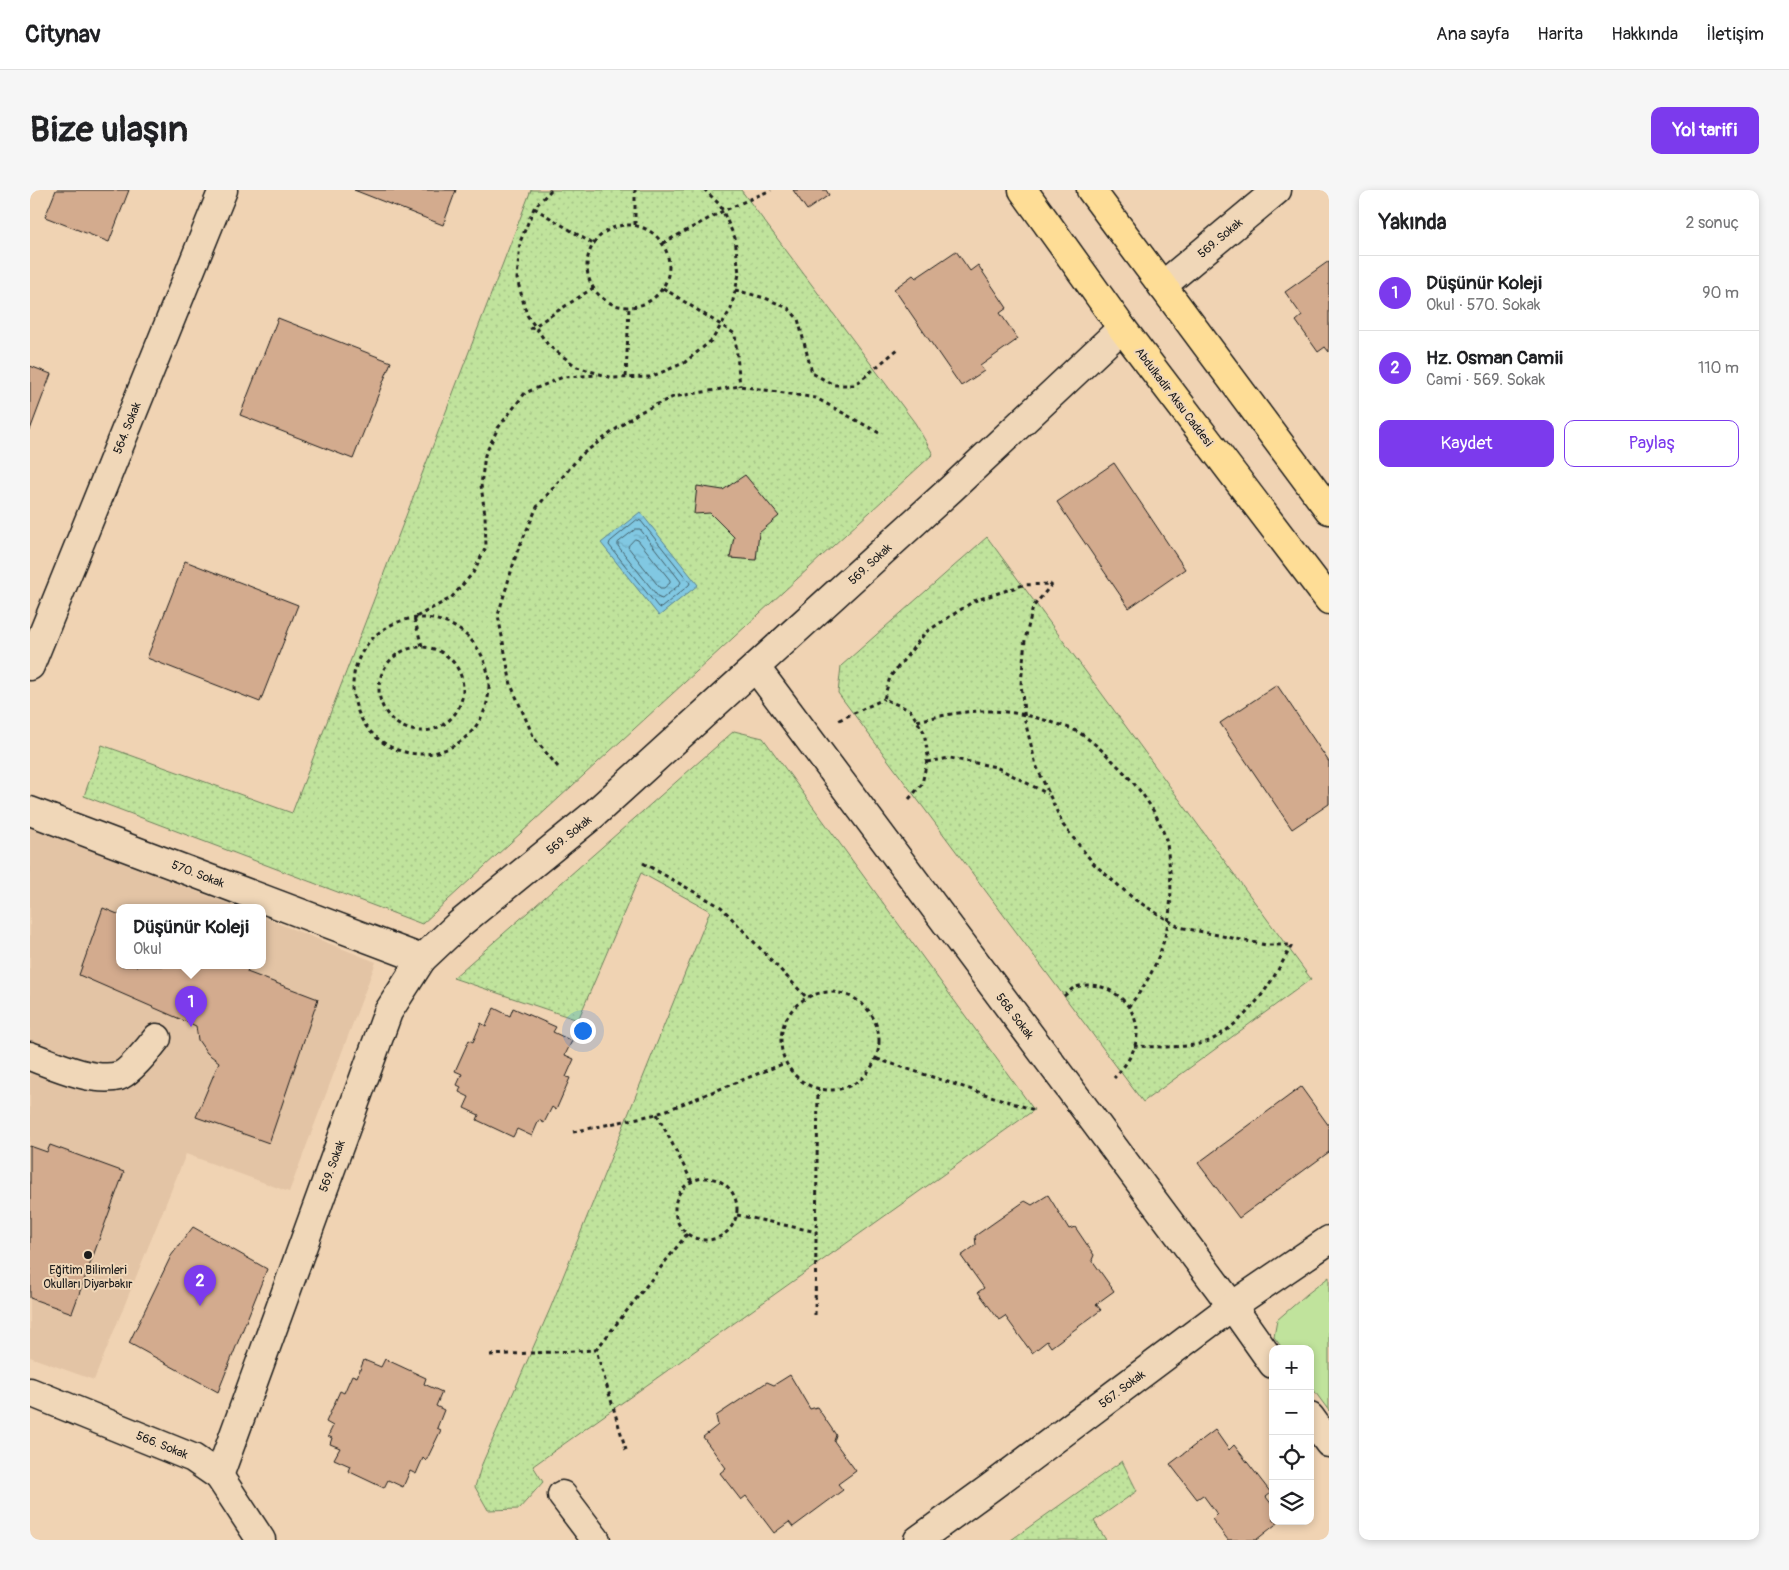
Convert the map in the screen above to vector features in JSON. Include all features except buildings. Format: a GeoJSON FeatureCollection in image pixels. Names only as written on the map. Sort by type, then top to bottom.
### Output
{"type":"FeatureCollection","features":[{"type":"Feature","properties":{"kind":"main road","name":"Abdulkadir Aksu Caddesi"},"geometry":{"type":"LineString","coordinates":[[1023,190],[1122,328],[1329,600]]}},
{"type":"Feature","properties":{"kind":"main road"},"geometry":{"type":"LineString","coordinates":[[1091,190],[1329,510]]}},
{"type":"Feature","properties":{"kind":"street","name":"564. Sokak"},"geometry":{"type":"LineString","coordinates":[[30,666],[224,190]]}},
{"type":"Feature","properties":{"kind":"street","name":"569. Sokak"},"geometry":{"type":"LineString","coordinates":[[1162,286],[1277,190]]}},
{"type":"Feature","properties":{"kind":"street","name":"569. Sokak"},"geometry":{"type":"LineString","coordinates":[[219,1476],[388,1012],[422,959],[457,926],[594,815],[1009,435],[1122,328]]}},
{"type":"Feature","properties":{"kind":"street","name":"568. Sokak"},"geometry":{"type":"LineString","coordinates":[[756,668],[1232,1306],[1269,1358]]}},
{"type":"Feature","properties":{"kind":"street","name":"570. Sokak"},"geometry":{"type":"LineString","coordinates":[[30,811],[422,959]]}},
{"type":"Feature","properties":{"kind":"street"},"geometry":{"type":"LineString","coordinates":[[30,1056],[75,1072],[103,1078],[121,1076],[157,1038]]}},
{"type":"Feature","properties":{"kind":"street","name":"567. Sokak"},"geometry":{"type":"LineString","coordinates":[[918,1540],[992,1487],[1232,1306],[1329,1240]]}},
{"type":"Feature","properties":{"kind":"street","name":"566. Sokak"},"geometry":{"type":"LineString","coordinates":[[30,1392],[193,1458],[219,1476],[261,1540]]}},
{"type":"Feature","properties":{"kind":"street"},"geometry":{"type":"LineString","coordinates":[[1314,1422],[1329,1443]]}},
{"type":"Feature","properties":{"kind":"street"},"geometry":{"type":"LineString","coordinates":[[562,1495],[596,1540]]}},
{"type":"Feature","properties":{"kind":"path"},"geometry":{"type":"LineString","coordinates":[[551,190],[534,208],[520,242],[517,279],[527,315],[548,345],[577,367],[613,378],[650,377],[684,364],[712,340],[731,309],[739,274],[735,238],[720,204],[706,190]]}},
{"type":"Feature","properties":{"kind":"path"},"geometry":{"type":"LineString","coordinates":[[635,190],[635,225]]}},
{"type":"Feature","properties":{"kind":"path"},"geometry":{"type":"LineString","coordinates":[[663,243],[771,190]]}},
{"type":"Feature","properties":{"kind":"path"},"geometry":{"type":"LineString","coordinates":[[534,208],[593,244]]}},
{"type":"Feature","properties":{"kind":"path"},"geometry":{"type":"LineString","coordinates":[[635,225],[654,233],[663,243],[669,255],[670,269],[667,282],[660,293],[649,302],[637,307],[624,308],[611,304],[599,296],[590,285],[587,271],[588,257],[593,244],[603,233],[615,226],[635,225]]}},
{"type":"Feature","properties":{"kind":"path"},"geometry":{"type":"LineString","coordinates":[[530,329],[593,288]]}},
{"type":"Feature","properties":{"kind":"path"},"geometry":{"type":"LineString","coordinates":[[663,288],[735,334],[740,386]]}},
{"type":"Feature","properties":{"kind":"path"},"geometry":{"type":"LineString","coordinates":[[735,290],[765,298],[788,308],[798,319],[812,373],[834,385],[855,385],[898,349]]}},
{"type":"Feature","properties":{"kind":"path"},"geometry":{"type":"LineString","coordinates":[[626,378],[629,307]]}},
{"type":"Feature","properties":{"kind":"path"},"geometry":{"type":"LineString","coordinates":[[414,618],[431,618],[453,625],[471,640],[484,659],[489,682],[486,705],[476,726],[459,742],[437,752],[414,753],[393,748],[375,736],[362,720],[354,700],[353,678],[359,658],[371,640],[388,626],[408,618],[414,618],[451,598],[473,573],[486,547],[485,515],[481,485],[485,455],[498,428],[525,393],[563,377],[602,375]]}},
{"type":"Feature","properties":{"kind":"path"},"geometry":{"type":"LineString","coordinates":[[558,767],[534,738],[511,685],[498,615],[517,552],[537,507],[581,455],[638,413],[673,397],[740,386],[816,398],[881,434]]}},
{"type":"Feature","properties":{"kind":"path"},"geometry":{"type":"LineString","coordinates":[[884,699],[890,677],[926,632],[974,602],[1023,585],[1052,584],[1034,608],[1025,640],[1021,684],[1024,714],[1036,765],[1062,825],[1094,864],[1134,899],[1179,927],[1266,945],[1292,945],[1274,978],[1250,1010],[1237,1023],[1211,1040],[1183,1046],[1134,1046]]}},
{"type":"Feature","properties":{"kind":"path"},"geometry":{"type":"LineString","coordinates":[[414,618],[422,646]]}},
{"type":"Feature","properties":{"kind":"path"},"geometry":{"type":"LineString","coordinates":[[422,646],[436,649],[448,656],[457,667],[462,680],[463,694],[459,708],[451,720],[439,728],[426,732],[412,731],[399,726],[389,717],[381,705],[378,692],[380,678],[386,665],[395,655],[407,649],[422,646]]}},
{"type":"Feature","properties":{"kind":"path"},"geometry":{"type":"LineString","coordinates":[[839,720],[884,699],[910,710],[924,732],[928,756],[922,784],[910,799]]}},
{"type":"Feature","properties":{"kind":"path"},"geometry":{"type":"LineString","coordinates":[[917,721],[941,715],[989,710],[1024,714],[1076,731],[1105,754],[1132,780],[1150,805],[1166,840],[1172,885],[1169,920],[1158,958],[1142,992],[1128,1007]]}},
{"type":"Feature","properties":{"kind":"path"},"geometry":{"type":"LineString","coordinates":[[927,762],[950,758],[996,767],[1049,795]]}},
{"type":"Feature","properties":{"kind":"path"},"geometry":{"type":"LineString","coordinates":[[643,863],[721,906],[807,998]]}},
{"type":"Feature","properties":{"kind":"path"},"geometry":{"type":"LineString","coordinates":[[1064,996],[1076,987],[1100,985],[1122,998],[1132,1013],[1137,1030],[1134,1046],[1128,1063],[1114,1078]]}},
{"type":"Feature","properties":{"kind":"path"},"geometry":{"type":"LineString","coordinates":[[828,992],[845,993],[859,1000],[871,1012],[878,1026],[880,1042],[877,1058],[869,1073],[856,1084],[841,1090],[824,1091],[808,1087],[795,1077],[785,1063],[781,1047],[782,1030],[788,1015],[799,1003],[807,998],[812,995],[828,992]]}},
{"type":"Feature","properties":{"kind":"path"},"geometry":{"type":"LineString","coordinates":[[877,1058],[1034,1110]]}},
{"type":"Feature","properties":{"kind":"path"},"geometry":{"type":"LineString","coordinates":[[573,1132],[656,1114],[785,1063]]}},
{"type":"Feature","properties":{"kind":"path"},"geometry":{"type":"LineString","coordinates":[[815,1315],[818,1089]]}},
{"type":"Feature","properties":{"kind":"path"},"geometry":{"type":"LineString","coordinates":[[656,1114],[692,1182]]}},
{"type":"Feature","properties":{"kind":"path"},"geometry":{"type":"LineString","coordinates":[[708,1178],[719,1180],[728,1186],[734,1194],[737,1204],[737,1215],[727,1233],[718,1238],[708,1240],[698,1239],[687,1234],[682,1229],[677,1220],[676,1200],[681,1191],[692,1182],[708,1178]]}},
{"type":"Feature","properties":{"kind":"path"},"geometry":{"type":"LineString","coordinates":[[737,1215],[817,1232]]}},
{"type":"Feature","properties":{"kind":"path"},"geometry":{"type":"LineString","coordinates":[[490,1355],[596,1350],[687,1234]]}},
{"type":"Feature","properties":{"kind":"path"},"geometry":{"type":"LineString","coordinates":[[596,1350],[626,1450]]}},
{"type":"Feature","properties":{"kind":"shaded area"},"geometry":{"type":"Polygon","coordinates":[[[30,827],[229,904],[116,904],[116,969],[266,969],[266,919],[376,962],[289,1192],[186,1154],[94,1380],[30,1357],[30,827]]]}},
{"type":"Feature","properties":{"kind":"green space"},"geometry":{"type":"Polygon","coordinates":[[[531,190],[741,190],[915,423],[933,454],[422,924],[84,796],[102,745],[292,813],[531,190]]]}},
{"type":"Feature","properties":{"kind":"green space"},"geometry":{"type":"Polygon","coordinates":[[[987,537],[1311,979],[1143,1102],[838,693],[841,666],[987,537]]]}},
{"type":"Feature","properties":{"kind":"green space"},"geometry":{"type":"Polygon","coordinates":[[[734,731],[763,738],[1034,1110],[533,1466],[543,1482],[519,1509],[488,1510],[475,1487],[482,1464],[550,1309],[710,911],[641,873],[578,1020],[453,978],[734,731]]]}},
{"type":"Feature","properties":{"kind":"green space"},"geometry":{"type":"Polygon","coordinates":[[[1329,1277],[1329,1411],[1314,1390],[1314,1345],[1280,1345],[1274,1337],[1277,1320],[1329,1277]]]}},
{"type":"Feature","properties":{"kind":"green space"},"geometry":{"type":"Polygon","coordinates":[[[1122,1461],[1137,1491],[1094,1521],[1106,1540],[1011,1540],[1122,1461]]]}},
{"type":"Feature","properties":{"kind":"water"},"geometry":{"type":"Polygon","coordinates":[[[640,512],[698,585],[659,616],[601,543],[640,512]]]}},
{"type":"Feature","properties":{"kind":"place","name":"Düşünür Koleji"},"geometry":{"type":"Point","coordinates":[191,1027]}},
{"type":"Feature","properties":{"kind":"place","name":"Eğitim Bilimleri Okulları Diyarbakır"},"geometry":{"type":"Point","coordinates":[88,1255]}},
{"type":"Feature","properties":{"kind":"place","name":"Hz. Osman Camii"},"geometry":{"type":"Point","coordinates":[200,1306]}}]}
